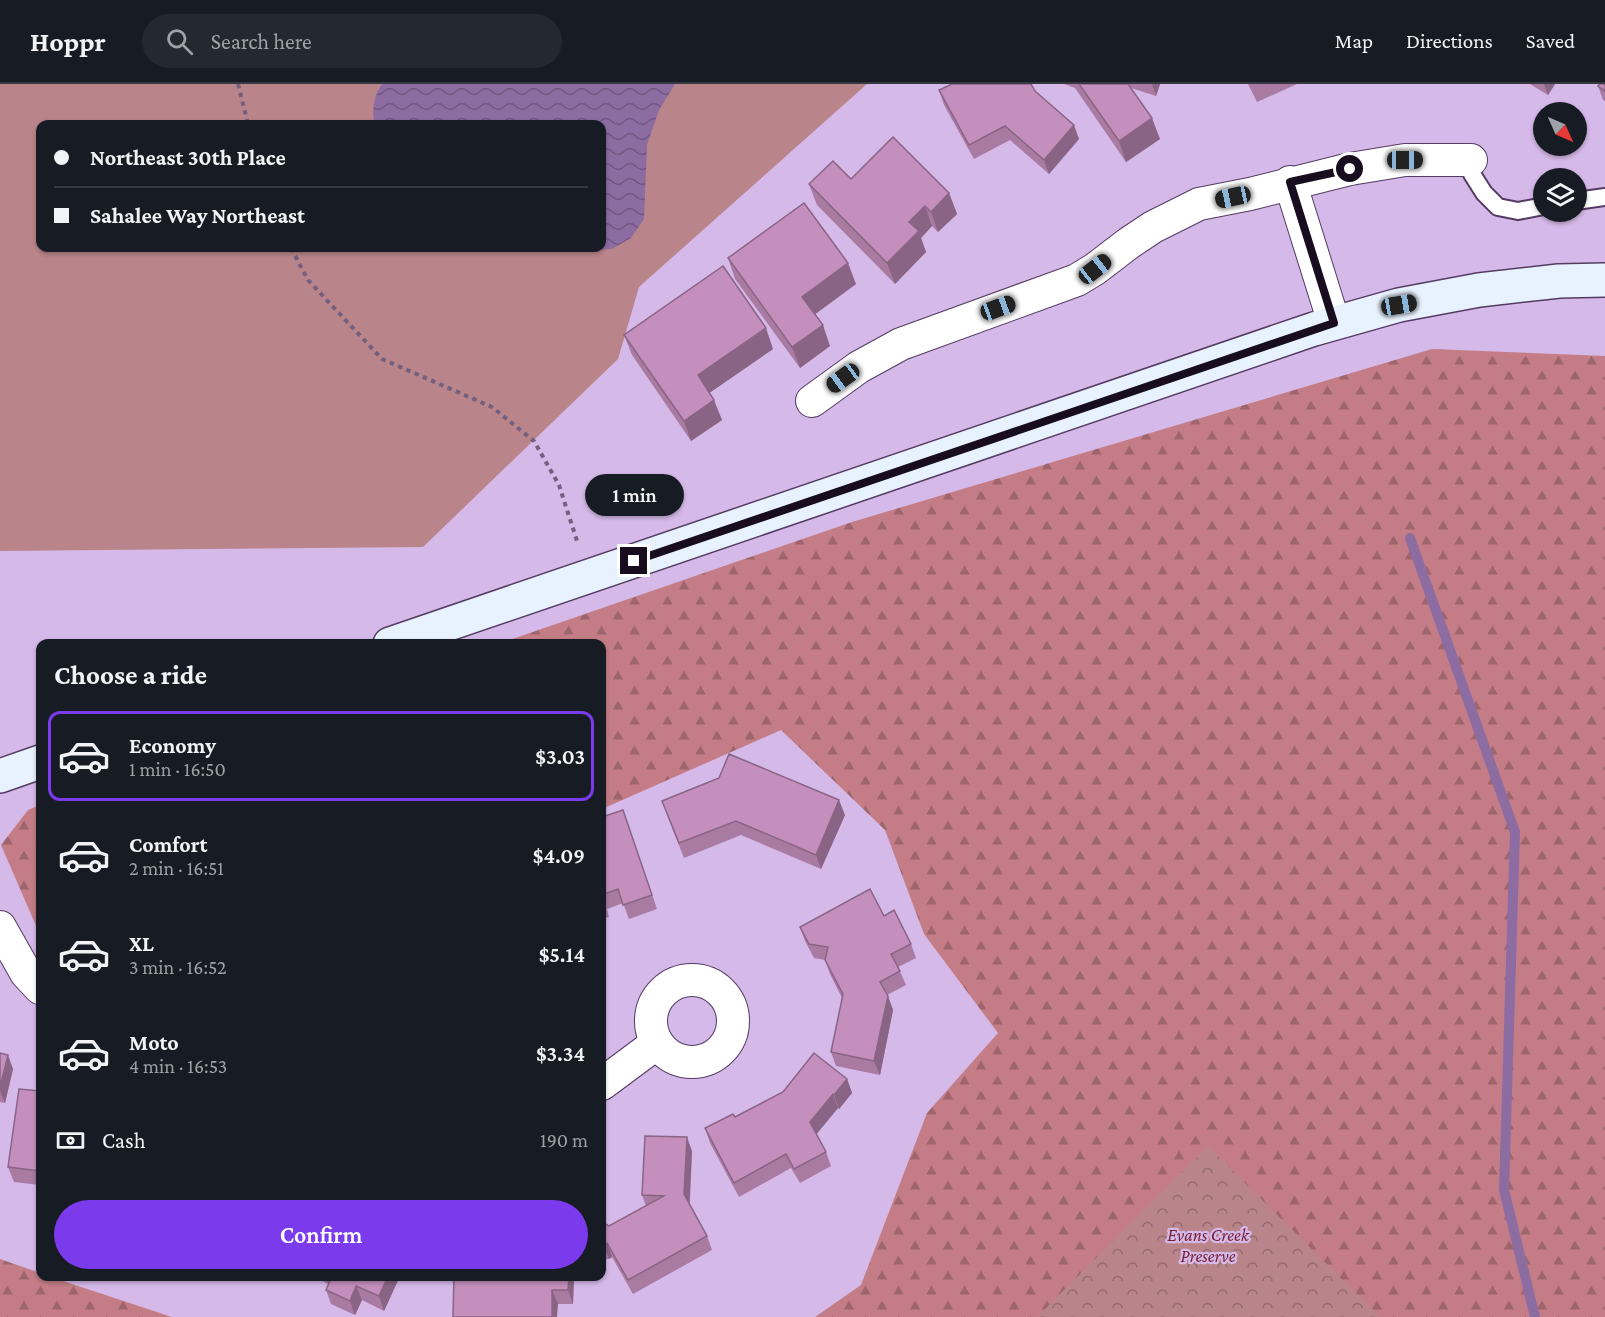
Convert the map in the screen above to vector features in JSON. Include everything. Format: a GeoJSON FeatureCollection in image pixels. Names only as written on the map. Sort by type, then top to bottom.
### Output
{"type":"FeatureCollection","features":[{"type":"Feature","properties":{"kind":"main road"},"geometry":{"type":"LineString","coordinates":[[405,639],[1334,323],[1399,305],[1479,290],[1559,281],[1605,280]]}},
{"type":"Feature","properties":{"kind":"main road"},"geometry":{"type":"LineString","coordinates":[[0,776],[36,763]]}},
{"type":"Feature","properties":{"kind":"street"},"geometry":{"type":"LineString","coordinates":[[812,401],[859,367],[901,345],[1077,280],[1153,227],[1199,204],[1350,169],[1405,160],[1471,160]]}},
{"type":"Feature","properties":{"kind":"street"},"geometry":{"type":"LineString","coordinates":[[1290,182],[1334,323]]}},
{"type":"Feature","properties":{"kind":"street"},"geometry":{"type":"LineString","coordinates":[[0,927],[26,973],[36,984]]}},
{"type":"Feature","properties":{"kind":"street"},"geometry":{"type":"LineString","coordinates":[[606,1081],[657,1043]]}},
{"type":"Feature","properties":{"kind":"lane"},"geometry":{"type":"LineString","coordinates":[[1471,160],[1472,174],[1484,193],[1498,207],[1518,211],[1533,209]]}},
{"type":"Feature","properties":{"kind":"lane"},"geometry":{"type":"LineString","coordinates":[[1587,199],[1605,197]]}},
{"type":"Feature","properties":{"kind":"path"},"geometry":{"type":"LineString","coordinates":[[238,84],[247,120]]}},
{"type":"Feature","properties":{"kind":"path"},"geometry":{"type":"LineString","coordinates":[[293,252],[308,280],[382,359],[492,407],[534,441],[559,485],[589,576]]}},
{"type":"Feature","properties":{"kind":"green space"},"geometry":{"type":"Polygon","coordinates":[[[0,84],[867,84],[639,287],[618,359],[423,547],[0,551],[0,84]]]}},
{"type":"Feature","properties":{"kind":"green space"},"geometry":{"type":"Polygon","coordinates":[[[1432,349],[1605,356],[1605,1317],[815,1317],[861,1285],[927,1113],[998,1033],[924,934],[885,830],[781,730],[606,807],[606,639],[513,639],[852,522],[1432,349]]]}},
{"type":"Feature","properties":{"kind":"green space"},"geometry":{"type":"Polygon","coordinates":[[[36,807],[36,926],[1,845],[28,810],[36,807]]]}},
{"type":"Feature","properties":{"kind":"green space","name":"Evans Creek Preserve"},"geometry":{"type":"Polygon","coordinates":[[[1208,1146],[1380,1317],[1037,1317],[1208,1146]]]}},
{"type":"Feature","properties":{"kind":"green space"},"geometry":{"type":"Polygon","coordinates":[[[0,1259],[36,1272],[36,1281],[63,1281],[172,1317],[0,1317],[0,1259]]]}},
{"type":"Feature","properties":{"kind":"water"},"geometry":{"type":"Polygon","coordinates":[[[382,84],[675,84],[659,110],[647,145],[644,219],[631,238],[612,249],[606,249],[606,120],[374,120],[374,104],[382,84]]]}},
{"type":"Feature","properties":{"kind":"building"},"geometry":{"type":"Polygon","coordinates":[[[952,84],[1031,84],[1035,91],[1074,125],[1044,160],[1005,126],[969,145],[939,90],[952,84]]]}},
{"type":"Feature","properties":{"kind":"building"},"geometry":{"type":"Polygon","coordinates":[[[1079,84],[1128,84],[1152,118],[1119,141],[1079,84]]]}},
{"type":"Feature","properties":{"kind":"building"},"geometry":{"type":"Polygon","coordinates":[[[1605,84],[1605,91],[1598,86],[1605,84]]]}},
{"type":"Feature","properties":{"kind":"building"},"geometry":{"type":"Polygon","coordinates":[[[893,137],[949,193],[931,212],[925,206],[909,222],[919,231],[887,263],[809,184],[833,161],[851,179],[893,137]]]}},
{"type":"Feature","properties":{"kind":"building"},"geometry":{"type":"Polygon","coordinates":[[[804,203],[848,263],[802,297],[823,325],[792,347],[728,258],[804,203]]]}},
{"type":"Feature","properties":{"kind":"building"},"geometry":{"type":"Polygon","coordinates":[[[723,266],[766,328],[698,375],[714,400],[684,421],[624,335],[723,266]]]}},
{"type":"Feature","properties":{"kind":"building"},"geometry":{"type":"Polygon","coordinates":[[[729,754],[839,800],[816,855],[736,821],[679,843],[662,801],[719,778],[729,754]]]}},
{"type":"Feature","properties":{"kind":"building"},"geometry":{"type":"Polygon","coordinates":[[[623,810],[652,895],[623,905],[618,889],[606,894],[606,816],[623,810]]]}},
{"type":"Feature","properties":{"kind":"building"},"geometry":{"type":"Polygon","coordinates":[[[870,889],[884,916],[894,910],[911,944],[891,954],[900,971],[880,982],[888,996],[874,1061],[831,1052],[843,994],[825,960],[828,947],[809,944],[800,927],[870,889]]]}},
{"type":"Feature","properties":{"kind":"building"},"geometry":{"type":"Polygon","coordinates":[[[0,1053],[8,1055],[0,1087],[0,1053]]]}},
{"type":"Feature","properties":{"kind":"building"},"geometry":{"type":"Polygon","coordinates":[[[814,1053],[847,1079],[810,1122],[826,1152],[794,1169],[786,1154],[734,1183],[705,1128],[733,1114],[735,1117],[783,1092],[814,1053]]]}},
{"type":"Feature","properties":{"kind":"building"},"geometry":{"type":"Polygon","coordinates":[[[19,1089],[36,1091],[36,1170],[8,1167],[19,1089]]]}},
{"type":"Feature","properties":{"kind":"building"},"geometry":{"type":"Polygon","coordinates":[[[645,1136],[687,1137],[684,1194],[707,1236],[628,1280],[606,1244],[606,1224],[609,1226],[664,1196],[642,1195],[645,1136]]]}},
{"type":"Feature","properties":{"kind":"building"},"geometry":{"type":"Polygon","coordinates":[[[330,1281],[386,1281],[379,1296],[356,1286],[350,1301],[326,1290],[330,1281]]]}},
{"type":"Feature","properties":{"kind":"building"},"geometry":{"type":"Polygon","coordinates":[[[454,1281],[569,1281],[568,1290],[552,1290],[552,1317],[453,1317],[454,1281]]]}},
{"type":"Feature","properties":{"kind":"waterway"},"geometry":{"type":"LineString","coordinates":[[1410,538],[1515,832],[1504,1190],[1535,1317]]}},
{"type":"Feature","properties":{"kind":"route"},"geometry":{"type":"LineString","coordinates":[[634,561],[1334,323],[1290,182],[1350,169]]}}]}
